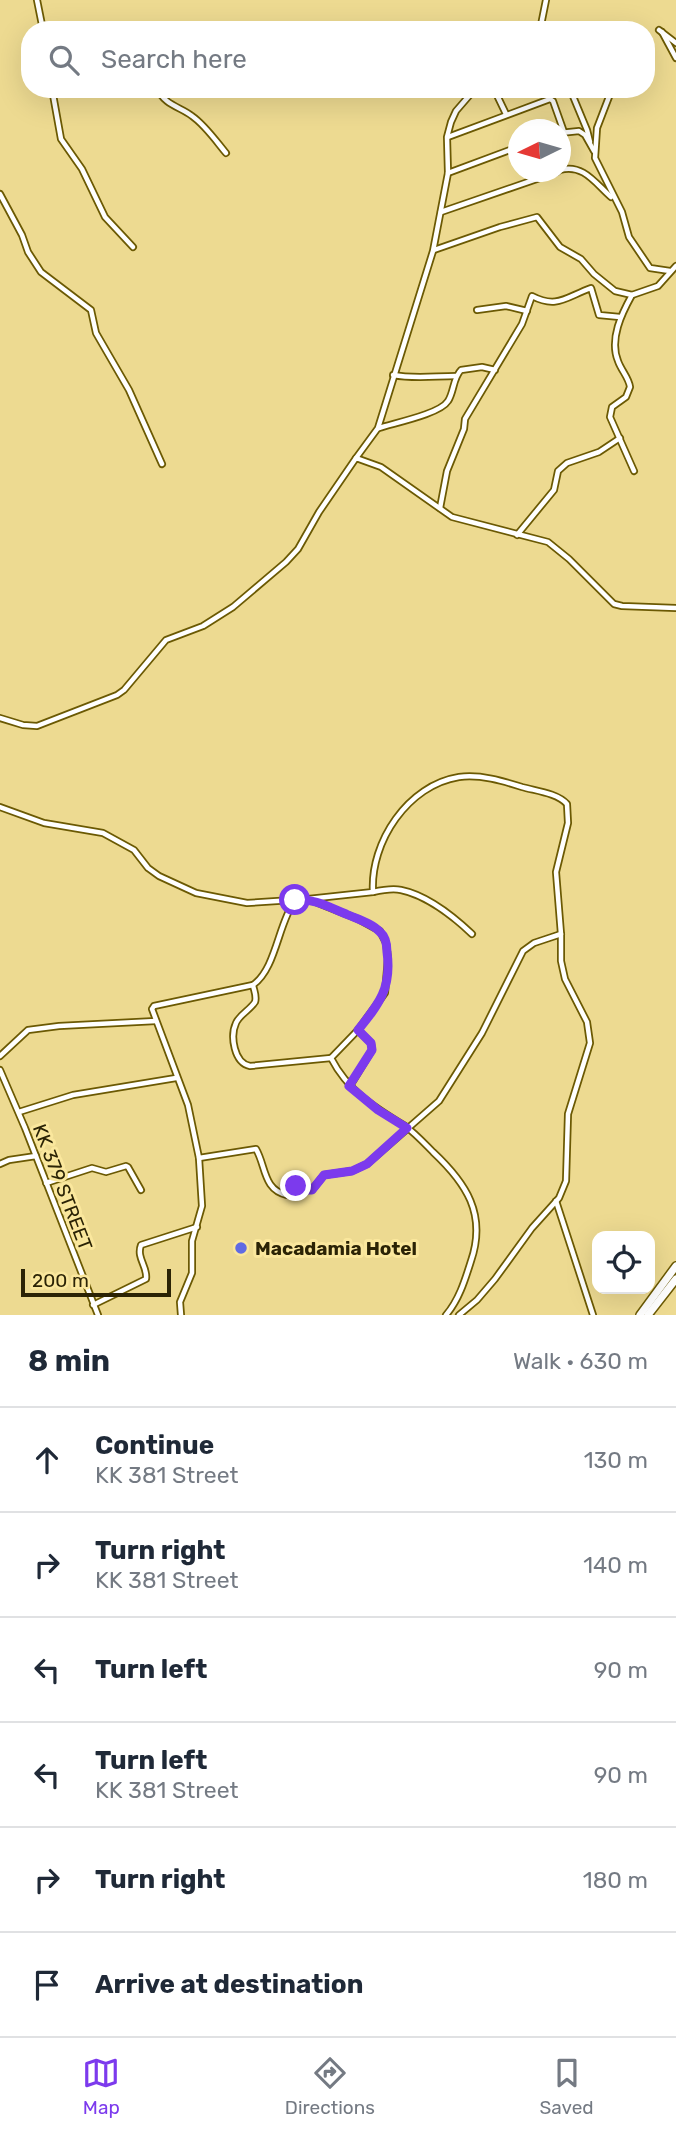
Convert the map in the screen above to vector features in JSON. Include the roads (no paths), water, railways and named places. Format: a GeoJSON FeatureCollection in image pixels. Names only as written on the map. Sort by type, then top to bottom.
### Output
{"type":"FeatureCollection","features":[{"type":"Feature","properties":{"kind":"highway"},"geometry":{"type":"LineString","coordinates":[[640,1315],[676,1266]]}},
{"type":"Feature","properties":{"kind":"highway"},"geometry":{"type":"LineString","coordinates":[[648,1315],[676,1279]]}},
{"type":"Feature","properties":{"kind":"street"},"geometry":{"type":"LineString","coordinates":[[37,0],[41,21]]}},
{"type":"Feature","properties":{"kind":"street"},"geometry":{"type":"LineString","coordinates":[[542,21],[546,0]]}},
{"type":"Feature","properties":{"kind":"street"},"geometry":{"type":"LineString","coordinates":[[676,43],[660,31],[676,58]]}},
{"type":"Feature","properties":{"kind":"street"},"geometry":{"type":"LineString","coordinates":[[54,98],[61,139],[82,169],[105,217],[134,247]]}},
{"type":"Feature","properties":{"kind":"street"},"geometry":{"type":"LineString","coordinates":[[164,98],[193,116],[226,153]]}},
{"type":"Feature","properties":{"kind":"street"},"geometry":{"type":"LineString","coordinates":[[0,718],[37,726],[124,690],[166,640],[213,621],[286,562],[298,549],[318,512],[378,428],[433,251],[448,173],[447,137],[456,111],[467,98]]}},
{"type":"Feature","properties":{"kind":"street"},"geometry":{"type":"LineString","coordinates":[[498,98],[506,114]]}},
{"type":"Feature","properties":{"kind":"street"},"geometry":{"type":"LineString","coordinates":[[574,98],[597,163],[622,212],[629,237],[650,268],[670,271]]}},
{"type":"Feature","properties":{"kind":"street"},"geometry":{"type":"LineString","coordinates":[[595,153],[597,128],[609,98]]}},
{"type":"Feature","properties":{"kind":"street"},"geometry":{"type":"LineString","coordinates":[[447,137],[550,99],[558,119]]}},
{"type":"Feature","properties":{"kind":"street"},"geometry":{"type":"LineString","coordinates":[[571,131],[579,131],[590,142]]}},
{"type":"Feature","properties":{"kind":"street"},"geometry":{"type":"LineString","coordinates":[[448,173],[508,151]]}},
{"type":"Feature","properties":{"kind":"street"},"geometry":{"type":"LineString","coordinates":[[571,167],[584,173],[615,200]]}},
{"type":"Feature","properties":{"kind":"street"},"geometry":{"type":"LineString","coordinates":[[440,212],[527,182]]}},
{"type":"Feature","properties":{"kind":"street"},"geometry":{"type":"LineString","coordinates":[[0,194],[22,235],[27,252],[41,272],[91,310],[96,333],[129,390],[162,464]]}},
{"type":"Feature","properties":{"kind":"street"},"geometry":{"type":"LineString","coordinates":[[433,251],[537,217],[560,247],[581,259],[615,291],[632,295],[658,286],[676,266]]}},
{"type":"Feature","properties":{"kind":"street"},"geometry":{"type":"LineString","coordinates":[[440,508],[447,471],[464,429],[465,419],[522,324],[532,296],[552,303],[591,288],[599,315],[620,317]]}},
{"type":"Feature","properties":{"kind":"street"},"geometry":{"type":"LineString","coordinates":[[632,295],[620,317],[616,339],[616,355],[631,387],[626,397],[610,410],[610,417],[634,471]]}},
{"type":"Feature","properties":{"kind":"street"},"geometry":{"type":"LineString","coordinates":[[477,310],[506,306],[527,311]]}},
{"type":"Feature","properties":{"kind":"street"},"geometry":{"type":"LineString","coordinates":[[378,428],[440,410],[449,401],[456,376],[461,370],[482,367],[495,370]]}},
{"type":"Feature","properties":{"kind":"street"},"geometry":{"type":"LineString","coordinates":[[393,376],[456,376]]}},
{"type":"Feature","properties":{"kind":"street"},"geometry":{"type":"LineString","coordinates":[[517,535],[554,490],[558,471],[567,463],[599,452],[620,438]]}},
{"type":"Feature","properties":{"kind":"street"},"geometry":{"type":"LineString","coordinates":[[356,458],[381,467],[458,520],[541,539],[552,544],[614,604],[676,608]]}},
{"type":"Feature","properties":{"kind":"street"},"geometry":{"type":"LineString","coordinates":[[373,892],[374,864],[387,833],[407,805],[439,784],[462,777],[483,777],[559,798],[567,804],[568,813],[556,872],[562,972],[587,1022],[590,1043],[571,1103],[566,1181],[556,1201],[532,1228],[495,1279],[477,1300],[459,1315]]}},
{"type":"Feature","properties":{"kind":"street"},"geometry":{"type":"LineString","coordinates":[[0,807],[44,823],[103,833],[134,850],[148,868],[159,876],[196,893],[247,903],[397,889],[411,893],[442,911],[472,934]]}},
{"type":"Feature","properties":{"kind":"street"},"geometry":{"type":"LineString","coordinates":[[253,985],[255,1002],[237,1020],[233,1034],[239,1060],[244,1065],[262,1066],[331,1058],[358,1030],[381,999],[387,987],[388,958],[384,937],[370,925],[308,898]]}},
{"type":"Feature","properties":{"kind":"street"},"geometry":{"type":"LineString","coordinates":[[181,1315],[180,1301],[191,1279],[192,1241],[202,1206],[199,1158],[188,1105],[152,1009],[158,1005],[253,985],[266,968],[286,914],[295,900]]}},
{"type":"Feature","properties":{"kind":"street"},"geometry":{"type":"LineString","coordinates":[[199,1158],[256,1149],[267,1181],[278,1193],[287,1195],[296,1186],[312,1190],[324,1175],[360,1169],[439,1101],[482,1033],[523,951],[534,943],[561,934]]}},
{"type":"Feature","properties":{"kind":"street"},"geometry":{"type":"LineString","coordinates":[[0,1056],[28,1030],[156,1021]]}},
{"type":"Feature","properties":{"kind":"street"},"geometry":{"type":"LineString","coordinates":[[349,1086],[372,1050],[371,1043],[358,1030]]}},
{"type":"Feature","properties":{"kind":"street"},"geometry":{"type":"LineString","coordinates":[[331,1058],[349,1086],[378,1110],[407,1128],[452,1170],[462,1183],[475,1214],[476,1242],[460,1291],[446,1315]]}},
{"type":"Feature","properties":{"kind":"street","name":"KK 379 STREET"},"geometry":{"type":"LineString","coordinates":[[0,1070],[98,1315]]}},
{"type":"Feature","properties":{"kind":"street"},"geometry":{"type":"LineString","coordinates":[[19,1112],[73,1095],[176,1077]]}},
{"type":"Feature","properties":{"kind":"street"},"geometry":{"type":"LineString","coordinates":[[0,1164],[36,1156]]}},
{"type":"Feature","properties":{"kind":"street"},"geometry":{"type":"LineString","coordinates":[[46,1183],[92,1168],[106,1172],[125,1166],[141,1190]]}},
{"type":"Feature","properties":{"kind":"street"},"geometry":{"type":"LineString","coordinates":[[556,1201],[593,1315]]}},
{"type":"Feature","properties":{"kind":"street"},"geometry":{"type":"LineString","coordinates":[[93,1305],[146,1279],[139,1251],[141,1245],[198,1227]]}},
{"type":"Feature","properties":{"kind":"place","name":"Macadamia Hotel"},"geometry":{"type":"Point","coordinates":[241,1248]}}]}
